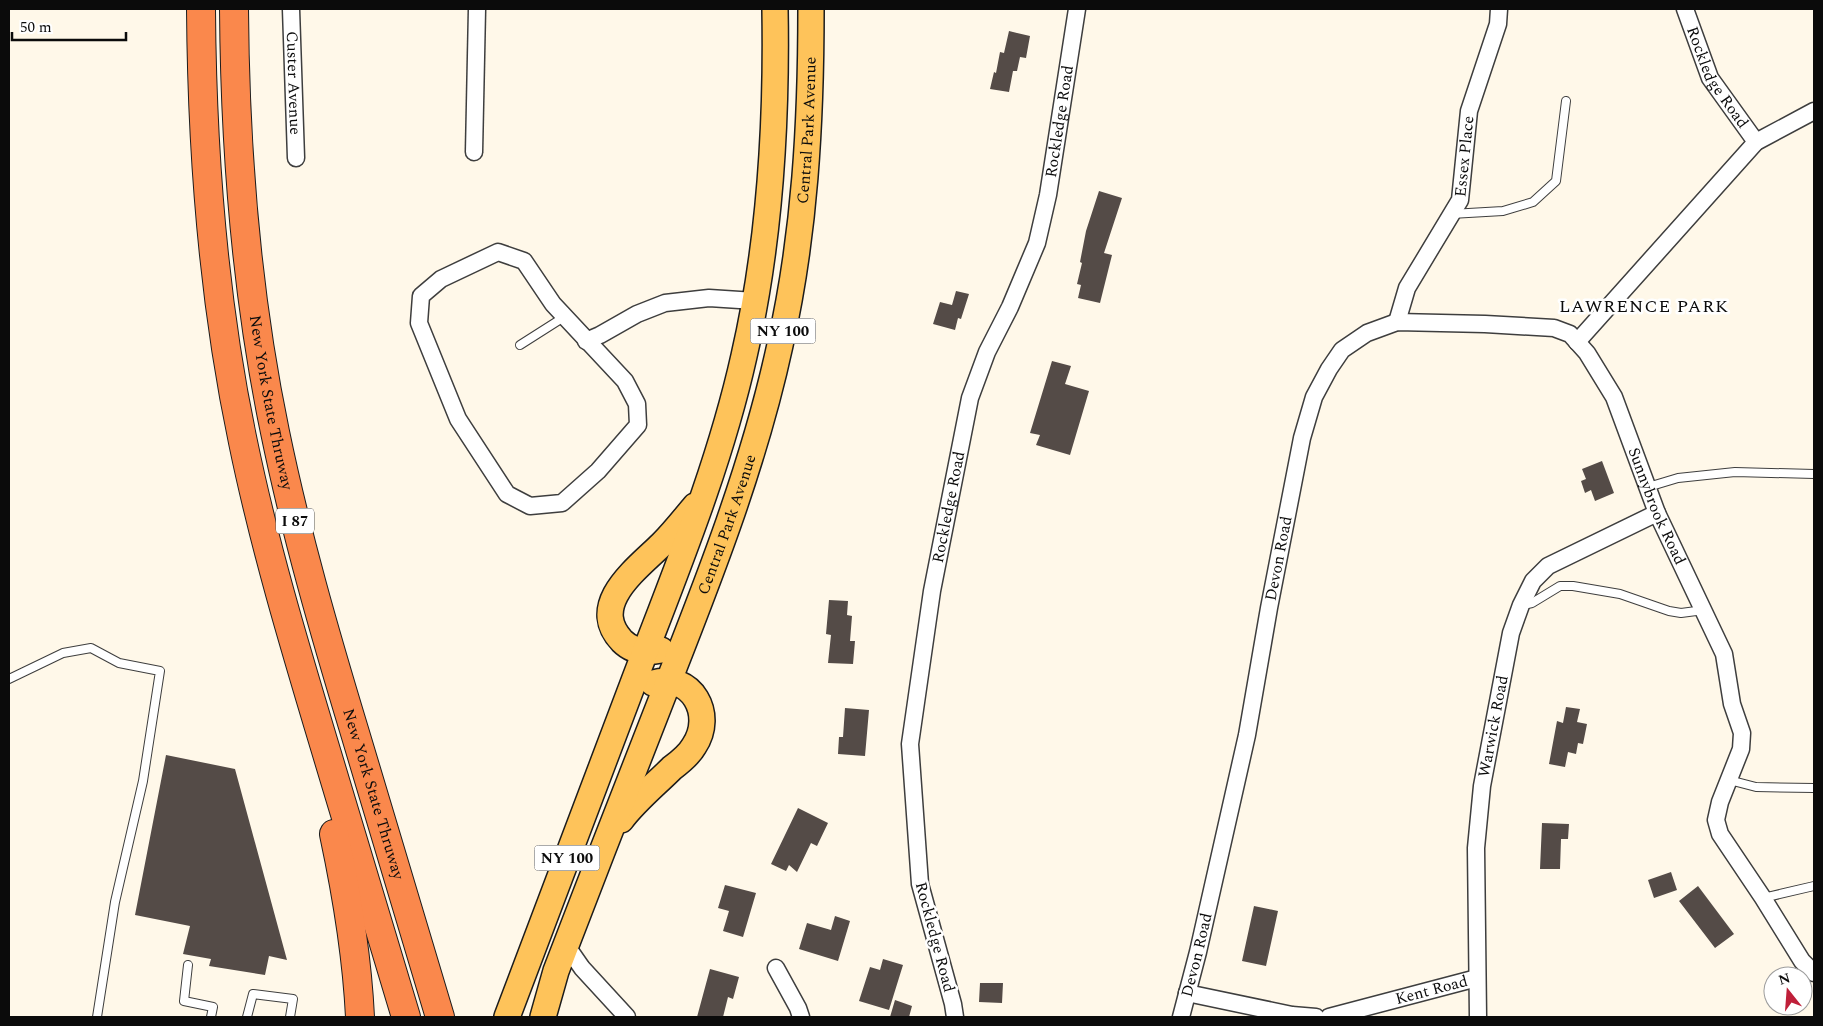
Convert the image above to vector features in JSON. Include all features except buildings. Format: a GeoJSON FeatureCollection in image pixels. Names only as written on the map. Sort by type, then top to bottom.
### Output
{"type":"FeatureCollection","features":[{"type":"Feature","properties":{"kind":"highway","name":"New York State Thruway"},"geometry":{"type":"LineString","coordinates":[[202,9],[206,165],[210,221],[225,340],[242,440],[272,566],[406,1017]]}},
{"type":"Feature","properties":{"kind":"highway","name":"New York State Thruway"},"geometry":{"type":"LineString","coordinates":[[234,9],[236,118],[242,210],[256,322],[274,431],[314,594],[440,1017]]}},
{"type":"Feature","properties":{"kind":"highway"},"geometry":{"type":"LineString","coordinates":[[298,657],[346,891],[353,938],[360,1017]]}},
{"type":"Feature","properties":{"kind":"main road","name":"Central Park Avenue"},"geometry":{"type":"LineString","coordinates":[[507,1017],[706,492],[732,408],[755,301],[766,220],[775,83],[776,9]]}},
{"type":"Feature","properties":{"kind":"main road","name":"Central Park Avenue"},"geometry":{"type":"LineString","coordinates":[[543,1017],[550,987],[717,558],[744,479],[768,397],[785,324],[806,176],[811,93],[811,9]]}},
{"type":"Feature","properties":{"kind":"main road"},"geometry":{"type":"LineString","coordinates":[[685,640],[665,649],[645,652],[637,650],[626,644],[614,630],[610,614],[613,598],[624,582],[674,531],[706,492]]}},
{"type":"Feature","properties":{"kind":"main road"},"geometry":{"type":"LineString","coordinates":[[606,841],[634,805],[686,756],[700,736],[702,716],[693,694],[688,688],[668,681],[658,682],[636,690],[627,698]]}},
{"type":"Feature","properties":{"kind":"street","name":"Custer Avenue"},"geometry":{"type":"LineString","coordinates":[[291,9],[296,158]]}},
{"type":"Feature","properties":{"kind":"street"},"geometry":{"type":"LineString","coordinates":[[474,152],[477,9]]}},
{"type":"Feature","properties":{"kind":"street","name":"Rockledge Road"},"geometry":{"type":"LineString","coordinates":[[955,1017],[920,884],[910,744],[932,591],[970,398],[987,352],[1010,307],[1037,243],[1048,195],[1077,9]]}},
{"type":"Feature","properties":{"kind":"street","name":"Essex Place"},"geometry":{"type":"LineString","coordinates":[[1397,322],[1407,288],[1460,200],[1469,111],[1498,24],[1499,9]]}},
{"type":"Feature","properties":{"kind":"street","name":"Rockledge Road"},"geometry":{"type":"LineString","coordinates":[[1685,9],[1710,78],[1756,142]]}},
{"type":"Feature","properties":{"kind":"street"},"geometry":{"type":"LineString","coordinates":[[1577,342],[1756,142],[1814,111]]}},
{"type":"Feature","properties":{"kind":"street"},"geometry":{"type":"LineString","coordinates":[[498,252],[524,261],[552,304],[564,317],[625,381],[637,404],[638,425],[598,471],[562,503],[530,506],[507,494],[458,419],[419,324],[420,296],[441,279],[498,252]]}},
{"type":"Feature","properties":{"kind":"street"},"geometry":{"type":"LineString","coordinates":[[586,341],[637,314],[665,303],[709,298],[755,301]]}},
{"type":"Feature","properties":{"kind":"street","name":"Devon Road"},"geometry":{"type":"LineString","coordinates":[[1181,1017],[1198,952],[1247,735],[1302,438],[1314,397],[1329,369],[1342,350],[1367,333],[1397,322],[1554,328],[1570,334],[1577,342]]}},
{"type":"Feature","properties":{"kind":"street","name":"Sunnybrook Road"},"geometry":{"type":"LineString","coordinates":[[1577,342],[1587,353],[1614,397],[1657,513],[1724,654],[1732,704],[1742,733],[1741,749],[1720,802],[1716,820],[1720,834],[1802,961],[1814,973]]}},
{"type":"Feature","properties":{"kind":"street","name":"Warwick Road"},"geometry":{"type":"LineString","coordinates":[[1478,1017],[1476,848],[1482,786],[1511,633],[1521,605],[1533,581],[1548,566],[1657,513]]}},
{"type":"Feature","properties":{"kind":"street"},"geometry":{"type":"LineString","coordinates":[[566,945],[582,968],[627,1017]]}},
{"type":"Feature","properties":{"kind":"street"},"geometry":{"type":"LineString","coordinates":[[776,968],[801,1017]]}},
{"type":"Feature","properties":{"kind":"street","name":"Kent Road"},"geometry":{"type":"LineString","coordinates":[[1329,1017],[1478,978]]}},
{"type":"Feature","properties":{"kind":"street"},"geometry":{"type":"LineString","coordinates":[[1187,992],[1292,1015],[1316,1017]]}},
{"type":"Feature","properties":{"kind":"lane"},"geometry":{"type":"LineString","coordinates":[[1451,214],[1503,211],[1534,202],[1556,181],[1566,101]]}},
{"type":"Feature","properties":{"kind":"lane"},"geometry":{"type":"LineString","coordinates":[[520,345],[564,317]]}},
{"type":"Feature","properties":{"kind":"lane"},"geometry":{"type":"LineString","coordinates":[[1648,487],[1678,478],[1735,472],[1814,474]]}},
{"type":"Feature","properties":{"kind":"lane"},"geometry":{"type":"LineString","coordinates":[[1521,605],[1532,603],[1560,586],[1573,586],[1620,594],[1669,611],[1681,613],[1704,610]]}},
{"type":"Feature","properties":{"kind":"lane"},"geometry":{"type":"LineString","coordinates":[[9,679],[63,653],[92,648],[119,663],[160,671],[143,781],[115,902],[97,1017]]}},
{"type":"Feature","properties":{"kind":"lane"},"geometry":{"type":"LineString","coordinates":[[1729,780],[1756,787],[1814,788]]}},
{"type":"Feature","properties":{"kind":"lane"},"geometry":{"type":"LineString","coordinates":[[1763,898],[1814,886]]}},
{"type":"Feature","properties":{"kind":"lane"},"geometry":{"type":"LineString","coordinates":[[188,966],[184,1001],[212,1007],[211,1017]]}},
{"type":"Feature","properties":{"kind":"lane"},"geometry":{"type":"LineString","coordinates":[[248,1017],[253,994],[293,999],[290,1017]]}},
{"type":"Feature","properties":{"kind":"district","name":"LAWRENCE PARK"},"geometry":{"type":"Point","coordinates":[1644,306]}}]}
